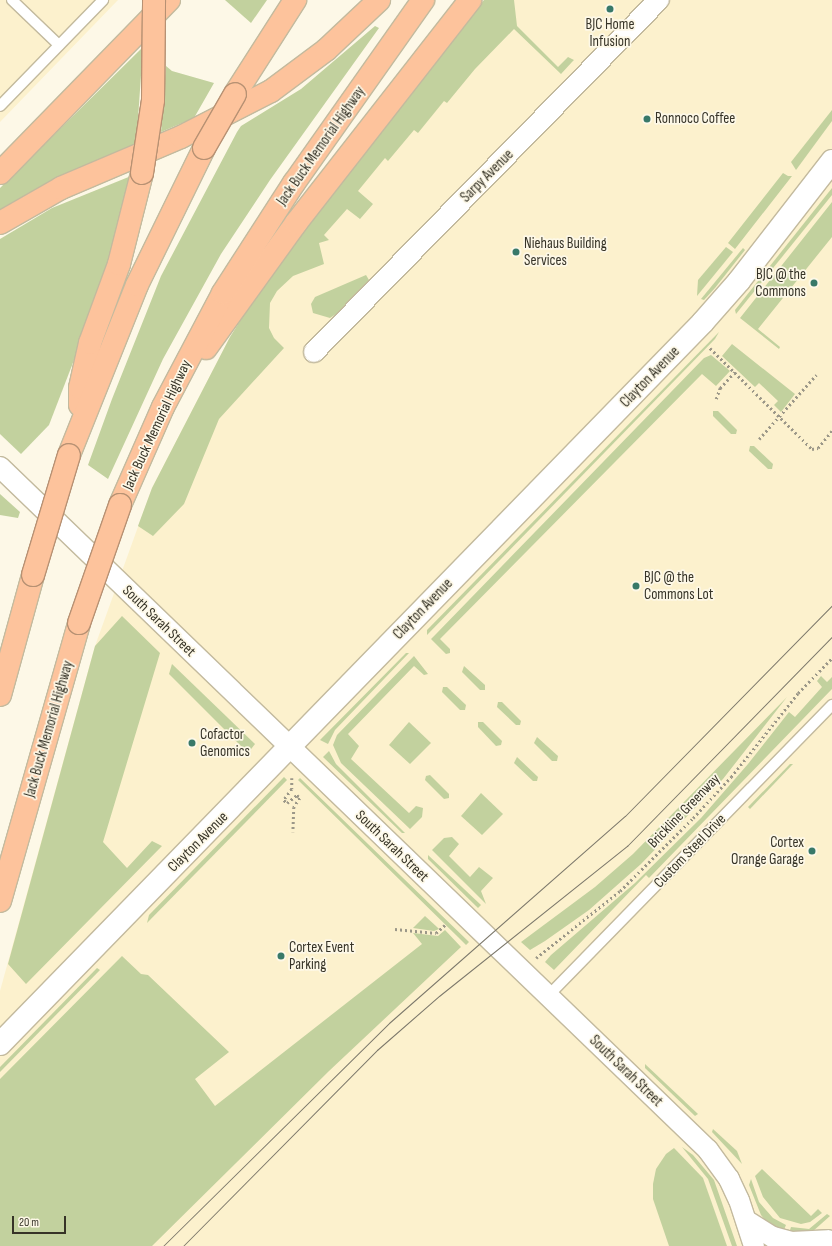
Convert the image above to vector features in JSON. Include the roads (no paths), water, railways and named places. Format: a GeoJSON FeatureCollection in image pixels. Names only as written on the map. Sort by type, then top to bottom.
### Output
{"type":"FeatureCollection","features":[{"type":"Feature","properties":{"kind":"highway"},"geometry":{"type":"LineString","coordinates":[[79,427],[84,365],[118,264],[142,173],[152,100],[154,0]]}},
{"type":"Feature","properties":{"kind":"highway"},"geometry":{"type":"LineString","coordinates":[[0,173],[169,0]]}},
{"type":"Feature","properties":{"kind":"highway"},"geometry":{"type":"LineString","coordinates":[[0,694],[33,575],[69,455],[136,285],[204,148],[235,94],[295,0]]}},
{"type":"Feature","properties":{"kind":"highway"},"geometry":{"type":"LineString","coordinates":[[0,223],[61,188],[174,140],[254,100],[326,50],[379,0]]}},
{"type":"Feature","properties":{"kind":"highway","name":"Jack Buck Memorial Highway"},"geometry":{"type":"LineString","coordinates":[[0,901],[79,623],[120,505],[163,407],[223,293],[258,237],[423,0]]}},
{"type":"Feature","properties":{"kind":"highway"},"geometry":{"type":"LineString","coordinates":[[163,407],[296,224],[470,0]]}},
{"type":"Feature","properties":{"kind":"street","name":"Sarpy Avenue"},"geometry":{"type":"LineString","coordinates":[[314,352],[660,0]]}},
{"type":"Feature","properties":{"kind":"street","name":"Clayton Avenue"},"geometry":{"type":"LineString","coordinates":[[0,1044],[291,748],[716,308],[832,161]]}},
{"type":"Feature","properties":{"kind":"street","name":"South Sarah Street"},"geometry":{"type":"LineString","coordinates":[[0,467],[712,1154],[729,1179],[747,1222],[754,1246]]}},
{"type":"Feature","properties":{"kind":"street"},"geometry":{"type":"LineString","coordinates":[[747,1222],[774,1237],[792,1242],[827,1240]]}},
{"type":"Feature","properties":{"kind":"lane"},"geometry":{"type":"LineString","coordinates":[[12,0],[59,45]]}},
{"type":"Feature","properties":{"kind":"lane"},"geometry":{"type":"LineString","coordinates":[[0,106],[103,0]]}},
{"type":"Feature","properties":{"kind":"lane","name":"Custom Steel Drive"},"geometry":{"type":"LineString","coordinates":[[548,996],[832,705]]}},
{"type":"Feature","properties":{"kind":"tram line"},"geometry":{"type":"LineString","coordinates":[[163,1246],[389,1023],[625,816],[832,605]]}},
{"type":"Feature","properties":{"kind":"tram line"},"geometry":{"type":"LineString","coordinates":[[183,1246],[377,1050],[439,996],[627,846],[832,637]]}},
{"type":"Feature","properties":{"kind":"place","name":"BJC Home Infusion"},"geometry":{"type":"Point","coordinates":[610,9]}},
{"type":"Feature","properties":{"kind":"place","name":"Ronnoco Coffee"},"geometry":{"type":"Point","coordinates":[647,119]}},
{"type":"Feature","properties":{"kind":"place","name":"Niehaus Building Services"},"geometry":{"type":"Point","coordinates":[516,252]}},
{"type":"Feature","properties":{"kind":"place","name":"BJC @ the Commons"},"geometry":{"type":"Point","coordinates":[814,283]}},
{"type":"Feature","properties":{"kind":"place","name":"BJC @ the Commons Lot"},"geometry":{"type":"Point","coordinates":[636,586]}},
{"type":"Feature","properties":{"kind":"place","name":"Cofactor Genomics"},"geometry":{"type":"Point","coordinates":[192,743]}},
{"type":"Feature","properties":{"kind":"place","name":"Cortex Orange Garage"},"geometry":{"type":"Point","coordinates":[812,851]}},
{"type":"Feature","properties":{"kind":"place","name":"Cortex Event Parking"},"geometry":{"type":"Point","coordinates":[281,956]}}]}
